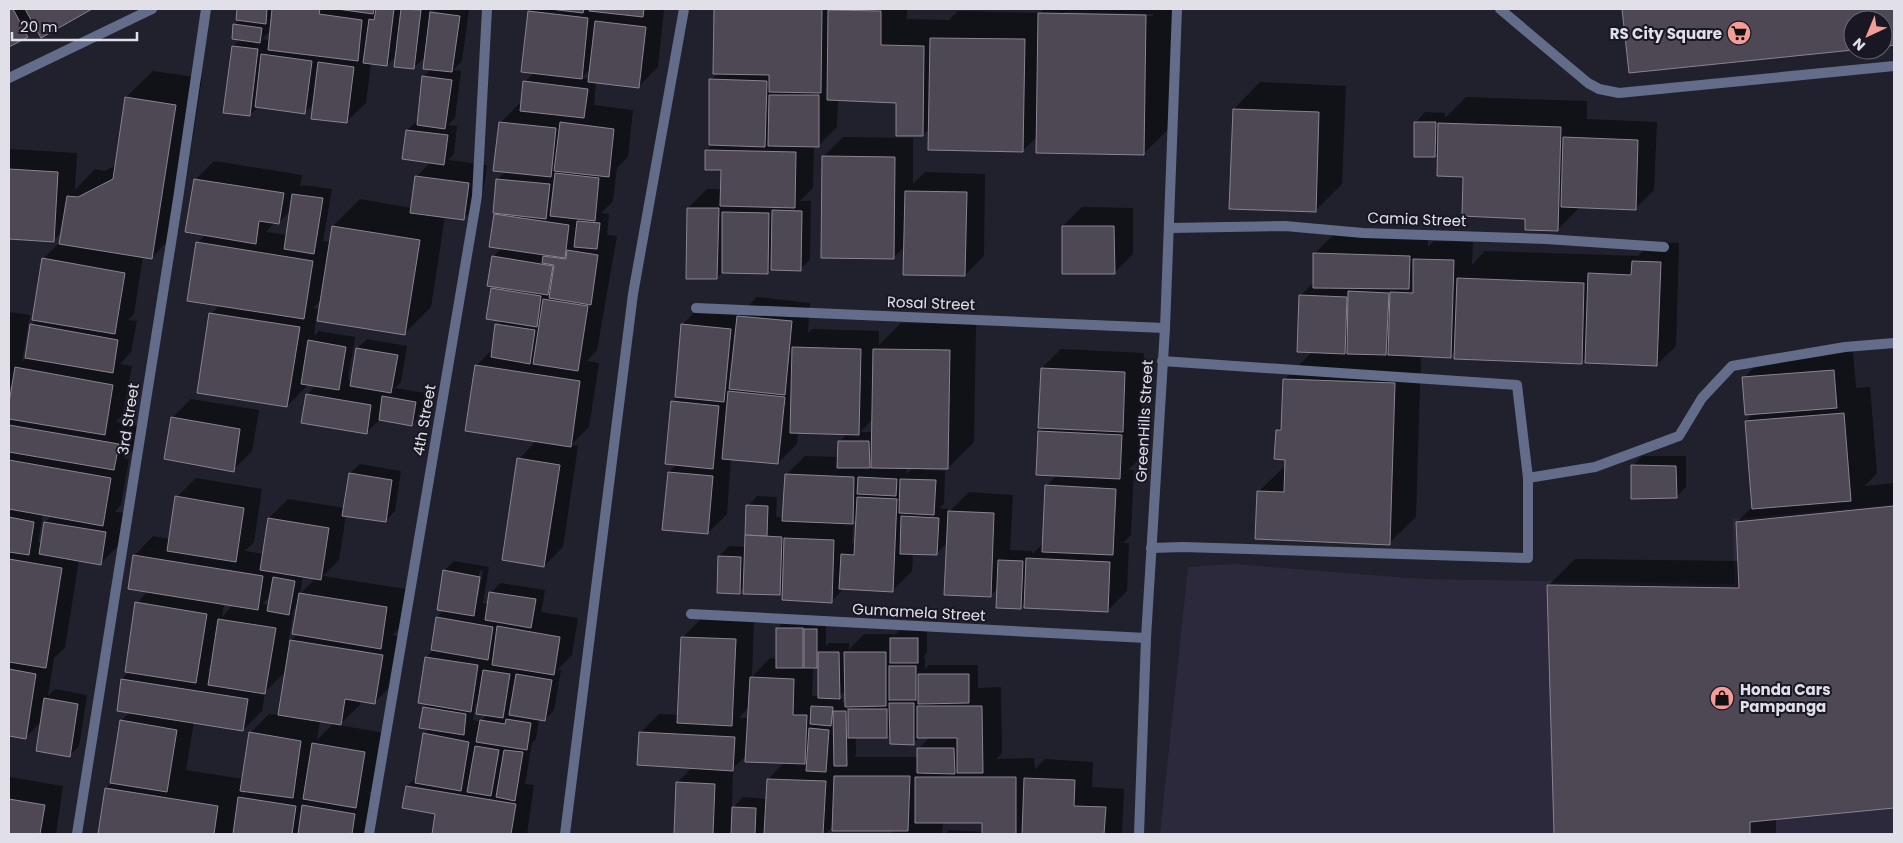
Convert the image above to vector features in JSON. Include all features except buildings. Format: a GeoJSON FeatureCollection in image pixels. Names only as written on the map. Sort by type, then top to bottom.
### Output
{"type":"FeatureCollection","features":[{"type":"Feature","properties":{"kind":"street"},"geometry":{"type":"LineString","coordinates":[[9,78],[152,9]]}},
{"type":"Feature","properties":{"kind":"street","name":"3rd Street"},"geometry":{"type":"LineString","coordinates":[[77,834],[178,199],[206,9]]}},
{"type":"Feature","properties":{"kind":"street","name":"4th Street"},"geometry":{"type":"LineString","coordinates":[[369,834],[477,196],[487,9]]}},
{"type":"Feature","properties":{"kind":"street"},"geometry":{"type":"LineString","coordinates":[[565,834],[633,294],[684,9]]}},
{"type":"Feature","properties":{"kind":"street","name":"GreenHills Street"},"geometry":{"type":"LineString","coordinates":[[1138,834],[1146,638],[1165,328],[1177,9]]}},
{"type":"Feature","properties":{"kind":"street"},"geometry":{"type":"LineString","coordinates":[[1500,9],[1582,79],[1599,89],[1619,94],[1894,66]]}},
{"type":"Feature","properties":{"kind":"street","name":"Camia Street"},"geometry":{"type":"LineString","coordinates":[[1169,228],[1285,226],[1363,233],[1546,239],[1664,247]]}},
{"type":"Feature","properties":{"kind":"street","name":"Rosal Street"},"geometry":{"type":"LineString","coordinates":[[696,308],[1165,328]]}},
{"type":"Feature","properties":{"kind":"street"},"geometry":{"type":"LineString","coordinates":[[1528,478],[1595,467],[1679,436],[1702,398],[1732,366],[1846,347],[1894,343]]}},
{"type":"Feature","properties":{"kind":"street"},"geometry":{"type":"LineString","coordinates":[[1151,548],[1183,547],[1528,558],[1528,478],[1517,385],[1162,361]]}},
{"type":"Feature","properties":{"kind":"street","name":"Gumamela Street"},"geometry":{"type":"LineString","coordinates":[[691,614],[1146,638]]}},
{"type":"Feature","properties":{"kind":"shaded area"},"geometry":{"type":"Polygon","coordinates":[[[1894,504],[1894,834],[1160,834],[1188,567],[1233,564],[1422,579],[1734,584],[1733,519],[1894,504]]]}},
{"type":"Feature","properties":{"kind":"place","name":"RS City Square"},"geometry":{"type":"Point","coordinates":[1739,33]}},
{"type":"Feature","properties":{"kind":"place","name":"Honda Cars Pampanga"},"geometry":{"type":"Point","coordinates":[1722,698]}}]}
